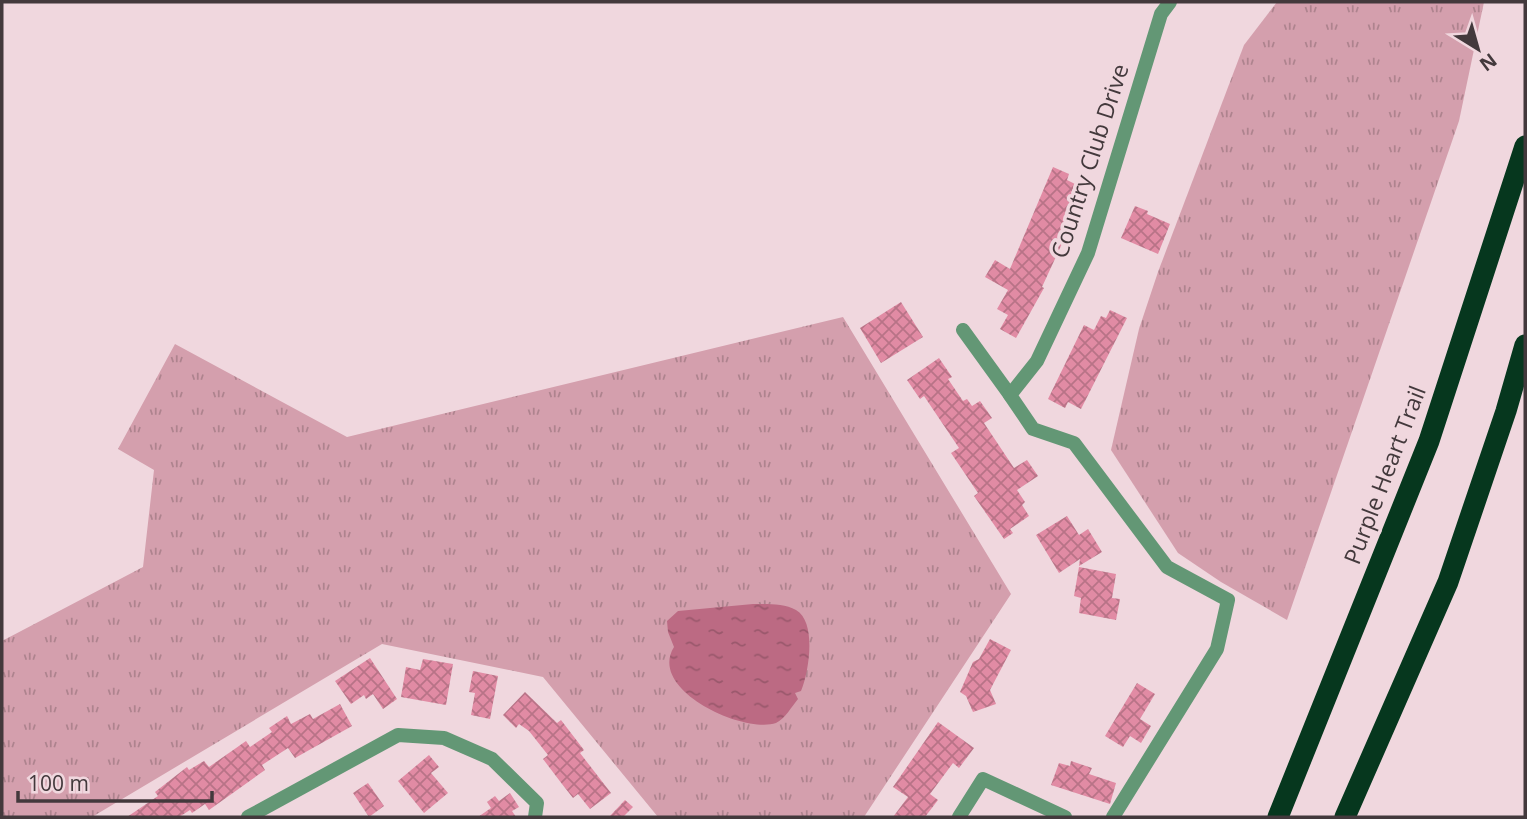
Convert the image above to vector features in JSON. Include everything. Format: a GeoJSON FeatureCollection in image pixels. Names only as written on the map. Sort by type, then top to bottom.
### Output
{"type":"FeatureCollection","features":[{"type":"Feature","properties":{"kind":"highway","name":"Purple Heart Trail"},"geometry":{"type":"LineString","coordinates":[[1278,817],[1429,441],[1525,146]]}},
{"type":"Feature","properties":{"kind":"highway"},"geometry":{"type":"LineString","coordinates":[[1345,817],[1448,582],[1506,411],[1525,345]]}},
{"type":"Feature","properties":{"kind":"street","name":"Country Club Drive"},"geometry":{"type":"LineString","coordinates":[[1010,395],[1037,361],[1088,254],[1161,14],[1170,2]]}},
{"type":"Feature","properties":{"kind":"street"},"geometry":{"type":"LineString","coordinates":[[963,330],[1033,429],[1074,443],[1167,567],[1228,600],[1217,649],[1113,817]]}},
{"type":"Feature","properties":{"kind":"street"},"geometry":{"type":"LineString","coordinates":[[248,817],[398,735],[444,738],[492,759],[537,803],[535,817]]}},
{"type":"Feature","properties":{"kind":"street"},"geometry":{"type":"LineString","coordinates":[[959,817],[983,779],[1065,817]]}},
{"type":"Feature","properties":{"kind":"green space"},"geometry":{"type":"Polygon","coordinates":[[[1277,2],[1484,2],[1459,121],[1287,620],[1221,582],[1178,553],[1111,450],[1139,329],[1158,272],[1244,45],[1277,2]]]}},
{"type":"Feature","properties":{"kind":"green space"},"geometry":{"type":"Polygon","coordinates":[[[843,317],[1011,594],[864,817],[658,817],[543,677],[382,644],[92,817],[2,817],[2,641],[143,567],[154,470],[118,449],[175,344],[347,437],[843,317]]]}},
{"type":"Feature","properties":{"kind":"water"},"geometry":{"type":"Polygon","coordinates":[[[753,604],[781,605],[796,610],[803,616],[809,636],[807,672],[801,691],[795,693],[798,699],[779,721],[761,725],[743,722],[703,705],[686,693],[674,679],[669,663],[674,647],[667,621],[678,611],[753,604]]]}},
{"type":"Feature","properties":{"kind":"building"},"geometry":{"type":"Polygon","coordinates":[[[1053,167],[1069,174],[1067,180],[1075,184],[1071,193],[1077,195],[1061,232],[1066,235],[1042,287],[1044,288],[1016,338],[1000,329],[1008,315],[997,309],[1008,290],[985,277],[995,260],[1010,269],[1053,167]]]}},
{"type":"Feature","properties":{"kind":"building"},"geometry":{"type":"Polygon","coordinates":[[[1135,206],[1170,224],[1158,254],[1121,238],[1135,206]]]}},
{"type":"Feature","properties":{"kind":"building"},"geometry":{"type":"Polygon","coordinates":[[[901,302],[923,337],[881,363],[860,328],[901,302]]]}},
{"type":"Feature","properties":{"kind":"building"},"geometry":{"type":"Polygon","coordinates":[[[1110,310],[1127,318],[1081,409],[1068,402],[1065,408],[1048,399],[1084,325],[1094,330],[1101,316],[1106,318],[1110,310]]]}},
{"type":"Feature","properties":{"kind":"building"},"geometry":{"type":"Polygon","coordinates":[[[939,358],[952,377],[948,379],[963,401],[967,399],[972,406],[980,401],[992,418],[984,423],[1014,468],[1027,460],[1038,476],[1017,490],[1025,502],[1022,505],[1029,516],[1010,529],[1013,533],[1004,539],[974,496],[978,493],[951,453],[959,448],[924,396],[920,399],[907,380],[939,358]]]}},
{"type":"Feature","properties":{"kind":"building"},"geometry":{"type":"Polygon","coordinates":[[[1067,516],[1079,535],[1088,529],[1102,552],[1079,566],[1080,559],[1059,573],[1036,535],[1067,516]]]}},
{"type":"Feature","properties":{"kind":"building"},"geometry":{"type":"Polygon","coordinates":[[[1079,567],[1116,574],[1112,598],[1120,599],[1116,620],[1079,613],[1081,598],[1074,596],[1079,567]]]}},
{"type":"Feature","properties":{"kind":"building"},"geometry":{"type":"Polygon","coordinates":[[[990,639],[1011,650],[990,690],[996,704],[973,712],[966,696],[960,692],[973,662],[979,659],[990,639]]]}},
{"type":"Feature","properties":{"kind":"building"},"geometry":{"type":"Polygon","coordinates":[[[370,658],[397,699],[383,709],[373,694],[366,699],[364,695],[351,704],[335,681],[370,658]]]}},
{"type":"Feature","properties":{"kind":"building"},"geometry":{"type":"Polygon","coordinates":[[[423,659],[453,664],[446,705],[401,697],[406,667],[420,670],[423,659]]]}},
{"type":"Feature","properties":{"kind":"building"},"geometry":{"type":"Polygon","coordinates":[[[473,671],[498,676],[490,719],[471,715],[475,693],[469,692],[473,671]]]}},
{"type":"Feature","properties":{"kind":"building"},"geometry":{"type":"Polygon","coordinates":[[[1137,683],[1155,694],[1140,719],[1151,726],[1141,743],[1130,736],[1123,747],[1105,736],[1137,683]]]}},
{"type":"Feature","properties":{"kind":"building"},"geometry":{"type":"Polygon","coordinates":[[[525,692],[557,723],[561,720],[584,750],[580,753],[611,793],[590,809],[578,794],[573,798],[562,784],[543,759],[548,755],[529,731],[519,724],[516,728],[503,715],[525,692]]]}},
{"type":"Feature","properties":{"kind":"building"},"geometry":{"type":"Polygon","coordinates":[[[340,704],[352,726],[295,758],[288,748],[262,765],[265,770],[209,810],[205,804],[192,813],[190,810],[179,817],[127,817],[158,796],[155,792],[187,767],[189,770],[204,761],[209,767],[246,741],[250,747],[272,732],[269,728],[287,716],[291,724],[310,714],[313,719],[340,704]]]}},
{"type":"Feature","properties":{"kind":"building"},"geometry":{"type":"Polygon","coordinates":[[[938,722],[974,748],[959,768],[953,763],[930,794],[938,800],[925,817],[893,817],[908,797],[893,787],[938,722]]]}},
{"type":"Feature","properties":{"kind":"building"},"geometry":{"type":"Polygon","coordinates":[[[429,755],[439,767],[431,773],[448,793],[424,813],[398,781],[429,755]]]}},
{"type":"Feature","properties":{"kind":"building"},"geometry":{"type":"Polygon","coordinates":[[[1071,761],[1092,768],[1089,774],[1116,783],[1110,804],[1051,785],[1059,763],[1070,766],[1071,761]]]}},
{"type":"Feature","properties":{"kind":"building"},"geometry":{"type":"Polygon","coordinates":[[[368,783],[384,806],[369,817],[353,793],[368,783]]]}},
{"type":"Feature","properties":{"kind":"building"},"geometry":{"type":"Polygon","coordinates":[[[510,793],[519,807],[512,811],[516,817],[478,817],[491,808],[487,802],[495,796],[499,801],[510,793]]]}},
{"type":"Feature","properties":{"kind":"building"},"geometry":{"type":"Polygon","coordinates":[[[625,800],[633,807],[623,817],[609,817],[625,800]]]}}]}
